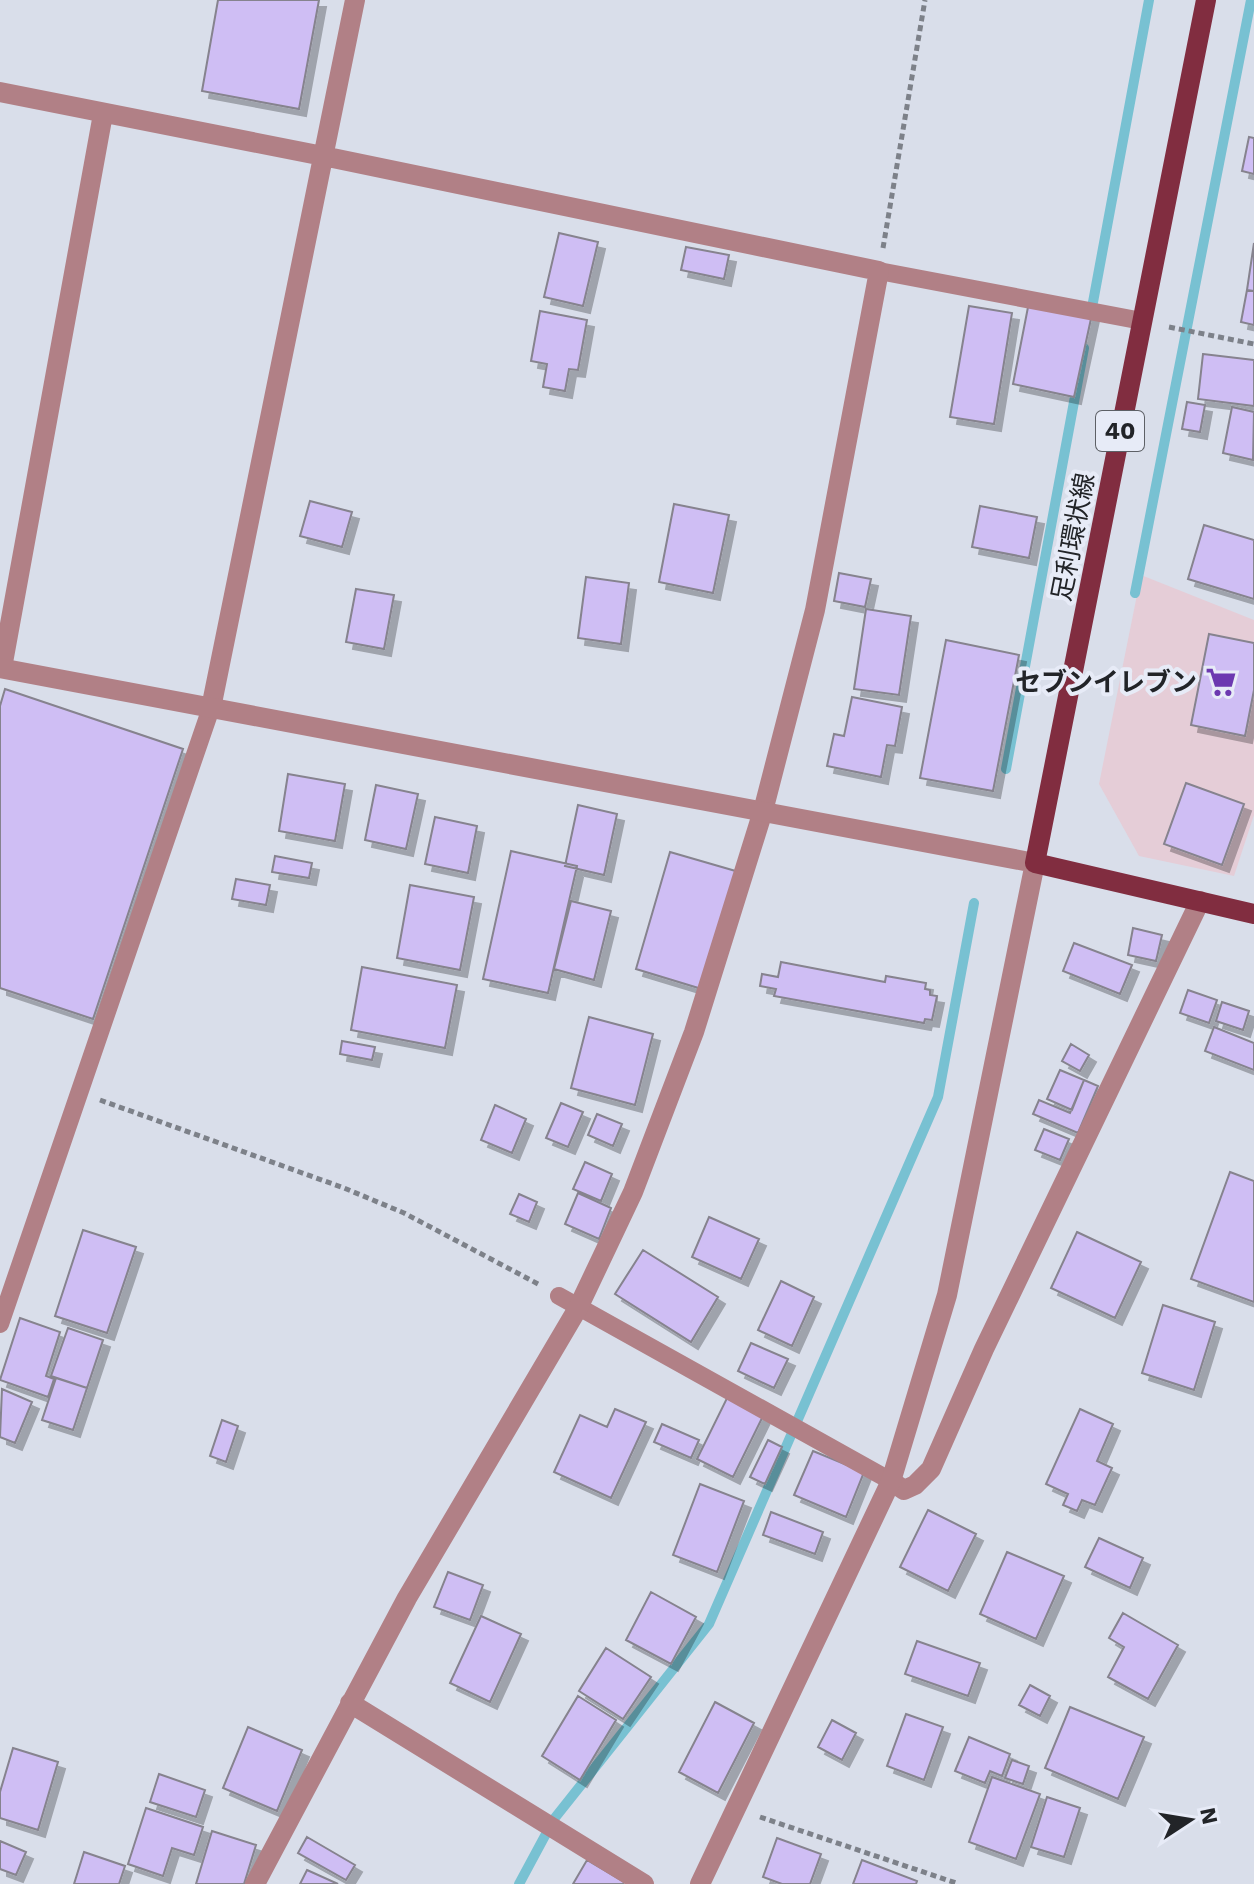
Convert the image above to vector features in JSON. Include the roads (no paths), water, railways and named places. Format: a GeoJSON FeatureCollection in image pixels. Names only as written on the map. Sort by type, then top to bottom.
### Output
{"type":"FeatureCollection","features":[{"type":"Feature","properties":{"kind":"main road","name":"足利環状線"},"geometry":{"type":"LineString","coordinates":[[1035,863],[1206,0]]}},
{"type":"Feature","properties":{"kind":"main road"},"geometry":{"type":"LineString","coordinates":[[1035,863],[1254,914]]}},
{"type":"Feature","properties":{"kind":"street"},"geometry":{"type":"LineString","coordinates":[[211,708],[355,0]]}},
{"type":"Feature","properties":{"kind":"street"},"geometry":{"type":"LineString","coordinates":[[0,92],[879,271],[815,610],[763,811],[689,1046],[633,1192],[578,1308],[407,1598],[255,1884]]}},
{"type":"Feature","properties":{"kind":"street"},"geometry":{"type":"LineString","coordinates":[[103,114],[1,668],[1035,863],[947,1295],[891,1481],[700,1884]]}},
{"type":"Feature","properties":{"kind":"street"},"geometry":{"type":"LineString","coordinates":[[891,1481],[904,1490],[915,1485],[931,1469],[984,1349],[1200,901]]}},
{"type":"Feature","properties":{"kind":"street"},"geometry":{"type":"LineString","coordinates":[[350,1703],[644,1884]]}},
{"type":"Feature","properties":{"kind":"lane"},"geometry":{"type":"LineString","coordinates":[[879,271],[1142,321]]}},
{"type":"Feature","properties":{"kind":"lane"},"geometry":{"type":"LineString","coordinates":[[0,1324],[211,708]]}},
{"type":"Feature","properties":{"kind":"lane"},"geometry":{"type":"LineString","coordinates":[[559,1296],[891,1481]]}},
{"type":"Feature","properties":{"kind":"waterway"},"geometry":{"type":"LineString","coordinates":[[1091,313],[1149,0]]}},
{"type":"Feature","properties":{"kind":"waterway"},"geometry":{"type":"LineString","coordinates":[[1135,593],[1251,0]]}},
{"type":"Feature","properties":{"kind":"waterway"},"geometry":{"type":"LineString","coordinates":[[1006,769],[1084,348]]}},
{"type":"Feature","properties":{"kind":"waterway"},"geometry":{"type":"LineString","coordinates":[[519,1884],[554,1819],[709,1624],[938,1097],[974,903]]}},
{"type":"Feature","properties":{"kind":"place","name":"セブンイレブン"},"geometry":{"type":"Point","coordinates":[1221,682]}}]}
